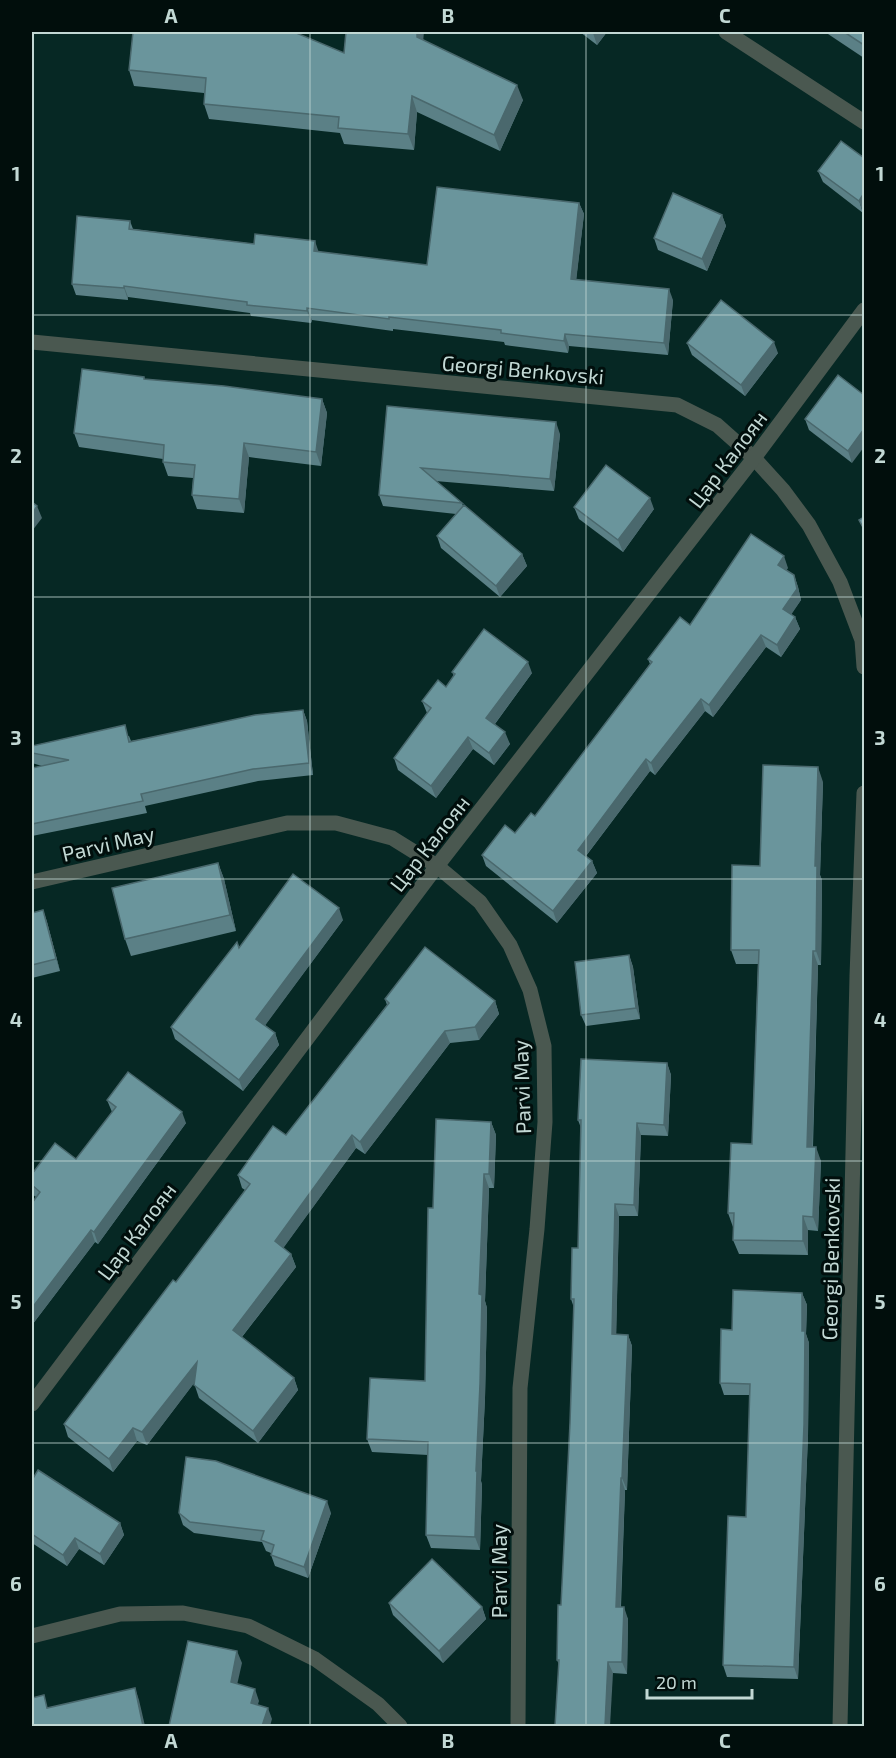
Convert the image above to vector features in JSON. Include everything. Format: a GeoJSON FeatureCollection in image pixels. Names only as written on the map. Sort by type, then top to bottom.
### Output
{"type":"FeatureCollection","features":[{"type":"Feature","properties":{"kind":"street"},"geometry":{"type":"LineString","coordinates":[[726,32],[864,122]]}},
{"type":"Feature","properties":{"kind":"street","name":"Цар Калоян"},"geometry":{"type":"LineString","coordinates":[[32,1404],[437,866],[754,458],[864,310]]}},
{"type":"Feature","properties":{"kind":"street","name":"Georgi Benkovski"},"geometry":{"type":"LineString","coordinates":[[32,342],[677,405],[717,425],[754,458],[783,490],[809,525],[840,582],[862,640],[864,667]]}},
{"type":"Feature","properties":{"kind":"street","name":"Georgi Benkovski"},"geometry":{"type":"LineString","coordinates":[[840,1726],[864,793]]}},
{"type":"Feature","properties":{"kind":"street","name":"Parvi May"},"geometry":{"type":"LineString","coordinates":[[32,882],[287,823],[336,823],[392,838],[437,866],[480,902],[510,945],[530,990],[544,1046],[545,1122],[537,1228],[520,1388],[518,1726]]}},
{"type":"Feature","properties":{"kind":"street"},"geometry":{"type":"LineString","coordinates":[[32,1636],[120,1614],[183,1613],[249,1626],[315,1659],[378,1704],[400,1726]]}},
{"type":"Feature","properties":{"kind":"building"},"geometry":{"type":"Polygon","coordinates":[[[133,32],[294,32],[344,53],[346,32],[417,32],[417,37],[517,85],[494,135],[412,96],[408,134],[338,128],[339,117],[204,104],[206,78],[129,70],[133,32]]]}},
{"type":"Feature","properties":{"kind":"building"},"geometry":{"type":"Polygon","coordinates":[[[844,32],[864,32],[864,45],[844,32]]]}},
{"type":"Feature","properties":{"kind":"building"},"geometry":{"type":"Polygon","coordinates":[[[841,141],[864,158],[864,193],[859,201],[818,171],[841,141]]]}},
{"type":"Feature","properties":{"kind":"building"},"geometry":{"type":"Polygon","coordinates":[[[437,187],[579,203],[571,279],[669,289],[664,343],[565,334],[564,341],[501,333],[501,330],[389,317],[389,319],[307,308],[307,311],[247,305],[247,302],[124,286],[124,288],[72,284],[77,216],[130,221],[129,229],[254,244],[255,234],[315,241],[314,251],[427,265],[437,187]]]}},
{"type":"Feature","properties":{"kind":"building"},"geometry":{"type":"Polygon","coordinates":[[[673,193],[722,215],[702,259],[654,238],[673,193]]]}},
{"type":"Feature","properties":{"kind":"building"},"geometry":{"type":"Polygon","coordinates":[[[721,300],[774,342],[741,385],[687,343],[721,300]]]}},
{"type":"Feature","properties":{"kind":"building"},"geometry":{"type":"Polygon","coordinates":[[[82,369],[144,377],[144,379],[224,386],[322,399],[316,452],[244,443],[239,499],[192,495],[195,465],[163,462],[164,445],[74,433],[82,369]]]}},
{"type":"Feature","properties":{"kind":"building"},"geometry":{"type":"Polygon","coordinates":[[[838,375],[864,395],[864,429],[848,451],[805,419],[838,375]]]}},
{"type":"Feature","properties":{"kind":"building"},"geometry":{"type":"Polygon","coordinates":[[[387,406],[556,422],[550,479],[421,468],[462,503],[379,495],[387,406]]]}},
{"type":"Feature","properties":{"kind":"building"},"geometry":{"type":"Polygon","coordinates":[[[606,465],[650,498],[618,540],[574,507],[606,465]]]}},
{"type":"Feature","properties":{"kind":"building"},"geometry":{"type":"Polygon","coordinates":[[[32,502],[37,506],[32,514],[32,502]]]}},
{"type":"Feature","properties":{"kind":"building"},"geometry":{"type":"Polygon","coordinates":[[[464,505],[522,554],[496,586],[437,536],[464,505]]]}},
{"type":"Feature","properties":{"kind":"building"},"geometry":{"type":"Polygon","coordinates":[[[864,517],[864,529],[859,520],[864,517]]]}},
{"type":"Feature","properties":{"kind":"building"},"geometry":{"type":"Polygon","coordinates":[[[751,534],[784,556],[778,565],[794,575],[797,589],[783,609],[795,617],[777,645],[761,635],[709,705],[701,699],[651,763],[646,759],[578,850],[592,861],[553,911],[482,855],[505,825],[515,833],[531,813],[535,816],[652,662],[648,659],[680,617],[690,625],[751,534]]]}},
{"type":"Feature","properties":{"kind":"building"},"geometry":{"type":"Polygon","coordinates":[[[484,629],[528,662],[486,718],[505,732],[489,753],[468,737],[431,786],[394,758],[431,708],[422,701],[438,680],[446,687],[455,674],[452,672],[484,629]]]}},
{"type":"Feature","properties":{"kind":"building"},"geometry":{"type":"Polygon","coordinates":[[[303,710],[309,763],[253,769],[141,794],[143,801],[32,824],[32,768],[69,760],[32,753],[32,746],[125,725],[129,742],[255,715],[303,710]]]}},
{"type":"Feature","properties":{"kind":"building"},"geometry":{"type":"Polygon","coordinates":[[[763,765],[818,767],[815,866],[817,866],[816,951],[813,951],[807,1147],[816,1147],[813,1217],[803,1216],[803,1241],[733,1240],[734,1213],[728,1213],[731,1143],[752,1144],[759,950],[731,950],[732,865],[760,866],[763,765]]]}},
{"type":"Feature","properties":{"kind":"building"},"geometry":{"type":"Polygon","coordinates":[[[218,863],[230,915],[125,939],[112,888],[218,863]]]}},
{"type":"Feature","properties":{"kind":"building"},"geometry":{"type":"Polygon","coordinates":[[[293,874],[339,908],[256,1019],[275,1033],[239,1080],[171,1027],[237,942],[239,948],[293,874]]]}},
{"type":"Feature","properties":{"kind":"building"},"geometry":{"type":"Polygon","coordinates":[[[43,910],[56,959],[32,965],[32,913],[43,910]]]}},
{"type":"Feature","properties":{"kind":"building"},"geometry":{"type":"Polygon","coordinates":[[[425,947],[495,1001],[475,1027],[445,1031],[360,1142],[352,1135],[275,1241],[291,1254],[233,1330],[294,1378],[253,1431],[194,1385],[197,1362],[142,1432],[133,1428],[109,1459],[64,1424],[173,1280],[176,1282],[250,1184],[238,1175],[273,1126],[286,1135],[389,1003],[385,999],[425,947]]]}},
{"type":"Feature","properties":{"kind":"building"},"geometry":{"type":"Polygon","coordinates":[[[629,955],[636,1008],[581,1015],[575,962],[629,955]]]}},
{"type":"Feature","properties":{"kind":"building"},"geometry":{"type":"Polygon","coordinates":[[[581,1059],[667,1063],[664,1125],[637,1123],[634,1205],[615,1204],[612,1334],[628,1335],[616,1607],[624,1607],[622,1662],[608,1662],[605,1726],[555,1726],[559,1660],[557,1660],[558,1605],[561,1605],[570,1423],[574,1299],[571,1299],[572,1248],[578,1248],[581,1120],[578,1120],[581,1059]]]}},
{"type":"Feature","properties":{"kind":"building"},"geometry":{"type":"Polygon","coordinates":[[[128,1072],[182,1112],[94,1232],[91,1230],[32,1308],[32,1203],[40,1192],[32,1185],[32,1174],[55,1143],[76,1159],[116,1107],[107,1100],[128,1072]]]}},
{"type":"Feature","properties":{"kind":"building"},"geometry":{"type":"Polygon","coordinates":[[[436,1119],[491,1122],[489,1174],[484,1174],[479,1294],[482,1295],[475,1537],[426,1535],[428,1442],[367,1439],[370,1378],[425,1381],[428,1208],[433,1208],[436,1119]]]}},
{"type":"Feature","properties":{"kind":"building"},"geometry":{"type":"Polygon","coordinates":[[[733,1290],[802,1293],[802,1331],[805,1331],[804,1425],[794,1667],[723,1665],[728,1516],[746,1517],[750,1384],[720,1383],[721,1329],[732,1330],[733,1290]]]}},
{"type":"Feature","properties":{"kind":"building"},"geometry":{"type":"Polygon","coordinates":[[[186,1457],[216,1461],[327,1501],[304,1567],[271,1555],[274,1545],[261,1540],[264,1531],[190,1522],[179,1513],[186,1457]]]}},
{"type":"Feature","properties":{"kind":"building"},"geometry":{"type":"Polygon","coordinates":[[[38,1470],[120,1523],[100,1554],[75,1538],[63,1555],[32,1534],[32,1480],[38,1470]]]}},
{"type":"Feature","properties":{"kind":"building"},"geometry":{"type":"Polygon","coordinates":[[[432,1559],[482,1607],[439,1651],[389,1603],[432,1559]]]}},
{"type":"Feature","properties":{"kind":"building"},"geometry":{"type":"Polygon","coordinates":[[[188,1641],[237,1651],[231,1682],[255,1689],[251,1703],[268,1708],[262,1726],[169,1726],[188,1641]]]}},
{"type":"Feature","properties":{"kind":"building"},"geometry":{"type":"Polygon","coordinates":[[[135,1688],[143,1726],[32,1726],[32,1698],[44,1695],[47,1708],[135,1688]]]}}]}
